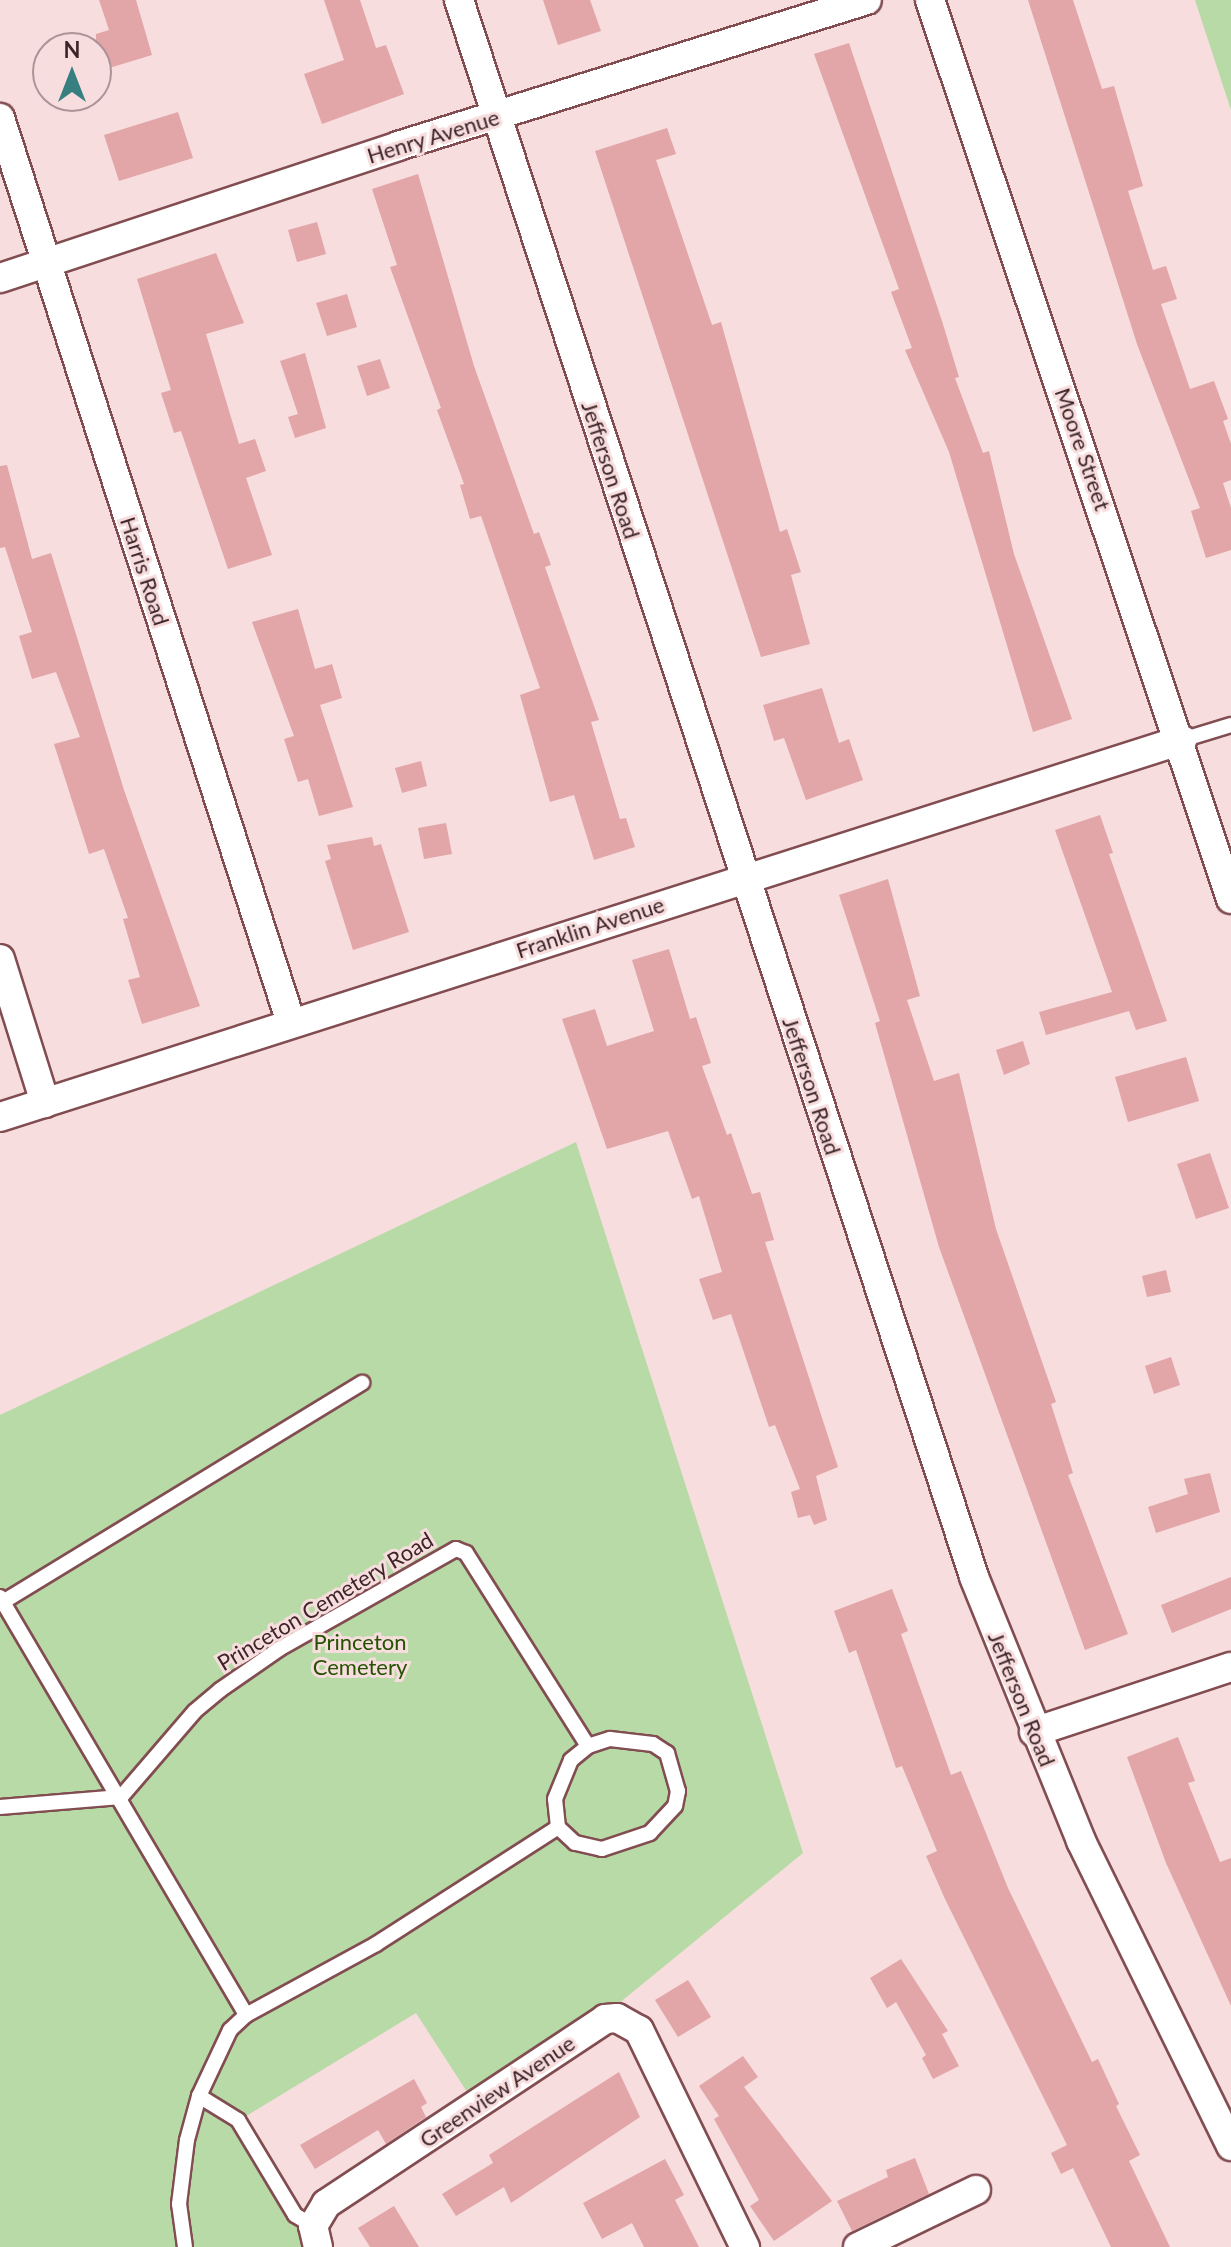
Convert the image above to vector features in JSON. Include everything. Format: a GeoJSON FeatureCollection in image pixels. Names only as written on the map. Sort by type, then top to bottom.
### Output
{"type":"FeatureCollection","features":[{"type":"Feature","properties":{"kind":"street","name":"Jefferson Road"},"geometry":{"type":"LineString","coordinates":[[459,0],[974,1577],[1034,1732],[1093,1867],[1231,2146]]}},
{"type":"Feature","properties":{"kind":"street","name":"Henry Avenue"},"geometry":{"type":"LineString","coordinates":[[0,278],[497,116],[867,0]]}},
{"type":"Feature","properties":{"kind":"street","name":"Moore Street"},"geometry":{"type":"LineString","coordinates":[[930,0],[1182,740],[1231,899]]}},
{"type":"Feature","properties":{"kind":"street","name":"Harris Road"},"geometry":{"type":"LineString","coordinates":[[0,118],[291,1023]]}},
{"type":"Feature","properties":{"kind":"street","name":"Franklin Avenue"},"geometry":{"type":"LineString","coordinates":[[0,1117],[743,877],[1182,740]]}},
{"type":"Feature","properties":{"kind":"street"},"geometry":{"type":"LineString","coordinates":[[0,959],[5,991],[45,1103]]}},
{"type":"Feature","properties":{"kind":"street"},"geometry":{"type":"LineString","coordinates":[[1034,1732],[1231,1667]]}},
{"type":"Feature","properties":{"kind":"street","name":"Greenview Avenue"},"geometry":{"type":"LineString","coordinates":[[316,2236],[326,2204],[605,2019],[629,2021],[639,2030],[745,2247]]}},
{"type":"Feature","properties":{"kind":"street"},"geometry":{"type":"LineString","coordinates":[[858,2247],[976,2190]]}},
{"type":"Feature","properties":{"kind":"lane"},"geometry":{"type":"LineString","coordinates":[[1182,740],[1231,725]]}},
{"type":"Feature","properties":{"kind":"lane"},"geometry":{"type":"LineString","coordinates":[[246,2015],[121,1797],[2,1599],[362,1383]]}},
{"type":"Feature","properties":{"kind":"lane","name":"Princeton Cemetery Road"},"geometry":{"type":"LineString","coordinates":[[121,1797],[195,1711],[220,1690],[279,1649],[446,1550],[456,1549],[466,1553],[588,1746]]}},
{"type":"Feature","properties":{"kind":"lane"},"geometry":{"type":"LineString","coordinates":[[632,1739],[667,1753],[676,1769],[675,1806],[650,1833],[628,1845],[602,1849],[575,1843],[558,1827],[555,1799],[561,1777],[588,1746],[632,1739]]}},
{"type":"Feature","properties":{"kind":"lane"},"geometry":{"type":"LineString","coordinates":[[0,1807],[121,1797]]}},
{"type":"Feature","properties":{"kind":"lane"},"geometry":{"type":"LineString","coordinates":[[185,2247],[180,2230],[181,2176],[199,2096],[230,2030],[246,2015],[376,1944],[558,1827]]}},
{"type":"Feature","properties":{"kind":"lane"},"geometry":{"type":"LineString","coordinates":[[199,2096],[224,2107],[250,2133],[295,2215],[316,2236]]}},
{"type":"Feature","properties":{"kind":"green space"},"geometry":{"type":"Polygon","coordinates":[[[1195,0],[1231,0],[1231,110],[1195,0]]]}},
{"type":"Feature","properties":{"kind":"green space","name":"Princeton Cemetery"},"geometry":{"type":"Polygon","coordinates":[[[576,1142],[803,1853],[618,2004],[471,2098],[416,2013],[243,2118],[315,2247],[0,2247],[0,1415],[576,1142]]]}},
{"type":"Feature","properties":{"kind":"building"},"geometry":{"type":"Polygon","coordinates":[[[99,0],[136,0],[152,55],[112,67],[112,32],[102,32],[109,30],[99,0]]]}},
{"type":"Feature","properties":{"kind":"building"},"geometry":{"type":"Polygon","coordinates":[[[324,0],[360,0],[376,48],[386,45],[404,94],[322,124],[304,74],[344,60],[324,0]]]}},
{"type":"Feature","properties":{"kind":"building"},"geometry":{"type":"Polygon","coordinates":[[[543,0],[590,0],[601,31],[558,45],[543,0]]]}},
{"type":"Feature","properties":{"kind":"building"},"geometry":{"type":"Polygon","coordinates":[[[1028,0],[1073,0],[1102,89],[1114,86],[1143,186],[1128,191],[1153,270],[1166,266],[1177,299],[1161,304],[1190,389],[1214,381],[1228,419],[1223,421],[1231,444],[1231,480],[1223,483],[1231,508],[1231,550],[1206,558],[1191,511],[1200,508],[1137,344],[1028,0]]]}},
{"type":"Feature","properties":{"kind":"building"},"geometry":{"type":"Polygon","coordinates":[[[849,43],[942,321],[959,377],[955,378],[983,453],[989,451],[1014,554],[1072,719],[1033,732],[949,452],[905,350],[912,348],[891,292],[899,289],[814,54],[849,43]]]}},
{"type":"Feature","properties":{"kind":"building"},"geometry":{"type":"Polygon","coordinates":[[[178,112],[193,158],[119,181],[104,135],[178,112]]]}},
{"type":"Feature","properties":{"kind":"building"},"geometry":{"type":"Polygon","coordinates":[[[667,128],[676,154],[656,160],[712,325],[721,322],[780,532],[787,529],[801,572],[791,575],[810,644],[761,657],[595,151],[667,128]]]}},
{"type":"Feature","properties":{"kind":"building"},"geometry":{"type":"Polygon","coordinates":[[[418,174],[474,366],[534,534],[539,532],[551,565],[545,567],[599,720],[591,722],[620,819],[626,818],[635,847],[594,860],[574,795],[550,802],[520,695],[540,688],[481,516],[470,519],[460,485],[464,484],[437,410],[441,408],[390,267],[397,265],[372,189],[418,174]]]}},
{"type":"Feature","properties":{"kind":"building"},"geometry":{"type":"Polygon","coordinates":[[[317,222],[326,254],[297,262],[288,230],[317,222]]]}},
{"type":"Feature","properties":{"kind":"building"},"geometry":{"type":"Polygon","coordinates":[[[216,253],[244,323],[206,334],[239,444],[255,439],[266,471],[246,478],[272,555],[228,569],[181,431],[174,433],[161,393],[171,390],[137,279],[216,253]]]}},
{"type":"Feature","properties":{"kind":"building"},"geometry":{"type":"Polygon","coordinates":[[[347,294],[357,327],[327,336],[316,303],[347,294]]]}},
{"type":"Feature","properties":{"kind":"building"},"geometry":{"type":"Polygon","coordinates":[[[305,353],[326,428],[295,438],[288,417],[298,414],[280,361],[305,353]]]}},
{"type":"Feature","properties":{"kind":"building"},"geometry":{"type":"Polygon","coordinates":[[[380,359],[390,388],[367,396],[357,366],[380,359]]]}},
{"type":"Feature","properties":{"kind":"building"},"geometry":{"type":"Polygon","coordinates":[[[7,465],[32,559],[51,553],[124,790],[200,1006],[142,1024],[128,980],[140,977],[123,919],[128,918],[104,849],[89,854],[54,744],[80,737],[56,672],[32,679],[19,636],[32,632],[5,547],[0,548],[0,466],[7,465]]]}},
{"type":"Feature","properties":{"kind":"building"},"geometry":{"type":"Polygon","coordinates":[[[298,609],[315,669],[332,664],[342,698],[320,705],[353,807],[319,816],[308,779],[298,782],[284,739],[294,736],[252,622],[298,609]]]}},
{"type":"Feature","properties":{"kind":"building"},"geometry":{"type":"Polygon","coordinates":[[[822,688],[839,743],[849,739],[863,780],[806,800],[784,738],[774,741],[763,705],[822,688]]]}},
{"type":"Feature","properties":{"kind":"building"},"geometry":{"type":"Polygon","coordinates":[[[421,761],[427,786],[402,793],[395,768],[421,761]]]}},
{"type":"Feature","properties":{"kind":"building"},"geometry":{"type":"Polygon","coordinates":[[[1100,815],[1113,853],[1109,854],[1167,1021],[1136,1030],[1129,1011],[1046,1035],[1039,1012],[1112,992],[1055,830],[1100,815]]]}},
{"type":"Feature","properties":{"kind":"building"},"geometry":{"type":"Polygon","coordinates":[[[446,823],[452,854],[424,859],[418,828],[446,823]]]}},
{"type":"Feature","properties":{"kind":"building"},"geometry":{"type":"Polygon","coordinates":[[[372,837],[374,846],[381,844],[409,932],[353,950],[325,861],[331,859],[327,845],[372,837]]]}},
{"type":"Feature","properties":{"kind":"building"},"geometry":{"type":"Polygon","coordinates":[[[888,879],[920,996],[907,1000],[934,1081],[959,1073],[996,1229],[1056,1402],[1051,1404],[1073,1473],[1068,1475],[1128,1634],[1085,1650],[939,1247],[875,1023],[880,1021],[839,895],[888,879]]]}},
{"type":"Feature","properties":{"kind":"building"},"geometry":{"type":"Polygon","coordinates":[[[669,949],[690,1019],[696,1017],[711,1063],[702,1066],[727,1135],[731,1133],[752,1194],[760,1192],[774,1240],[765,1242],[838,1467],[816,1476],[827,1520],[814,1525],[810,1515],[798,1518],[791,1492],[800,1489],[775,1425],[769,1427],[731,1314],[713,1320],[699,1279],[722,1272],[699,1196],[692,1199],[668,1131],[607,1149],[562,1019],[595,1009],[607,1046],[654,1031],[632,960],[669,949]]]}},
{"type":"Feature","properties":{"kind":"building"},"geometry":{"type":"Polygon","coordinates":[[[1023,1041],[1030,1064],[1004,1075],[996,1050],[1023,1041]]]}},
{"type":"Feature","properties":{"kind":"building"},"geometry":{"type":"Polygon","coordinates":[[[1186,1057],[1199,1101],[1128,1122],[1115,1077],[1186,1057]]]}},
{"type":"Feature","properties":{"kind":"building"},"geometry":{"type":"Polygon","coordinates":[[[1210,1153],[1229,1208],[1196,1219],[1177,1164],[1210,1153]]]}},
{"type":"Feature","properties":{"kind":"building"},"geometry":{"type":"Polygon","coordinates":[[[1166,1270],[1171,1292],[1147,1297],[1142,1276],[1166,1270]]]}},
{"type":"Feature","properties":{"kind":"building"},"geometry":{"type":"Polygon","coordinates":[[[1171,1357],[1180,1385],[1154,1394],[1145,1366],[1171,1357]]]}},
{"type":"Feature","properties":{"kind":"building"},"geometry":{"type":"Polygon","coordinates":[[[1210,1473],[1220,1512],[1156,1533],[1148,1507],[1188,1494],[1184,1479],[1210,1473]]]}},
{"type":"Feature","properties":{"kind":"building"},"geometry":{"type":"Polygon","coordinates":[[[1231,1577],[1231,1609],[1172,1633],[1161,1605],[1231,1577]]]}},
{"type":"Feature","properties":{"kind":"building"},"geometry":{"type":"Polygon","coordinates":[[[892,1589],[908,1631],[901,1634],[951,1775],[961,1771],[1008,1888],[1092,2062],[1098,2059],[1119,2104],[1116,2106],[1140,2155],[1129,2161],[1170,2247],[1111,2247],[1073,2168],[1061,2174],[1051,2153],[1067,2145],[926,1856],[937,1851],[902,1766],[896,1768],[856,1650],[849,1653],[834,1611],[892,1589]]]}},
{"type":"Feature","properties":{"kind":"building"},"geometry":{"type":"Polygon","coordinates":[[[1178,1737],[1195,1781],[1188,1783],[1220,1862],[1231,1858],[1231,2006],[1166,1863],[1127,1757],[1178,1737]]]}},
{"type":"Feature","properties":{"kind":"building"},"geometry":{"type":"Polygon","coordinates":[[[901,1959],[948,2031],[942,2034],[959,2066],[933,2079],[922,2058],[926,2055],[896,2002],[887,2008],[870,1978],[901,1959]]]}},
{"type":"Feature","properties":{"kind":"building"},"geometry":{"type":"Polygon","coordinates":[[[688,1980],[711,2017],[678,2037],[655,2000],[688,1980]]]}},
{"type":"Feature","properties":{"kind":"building"},"geometry":{"type":"Polygon","coordinates":[[[743,2056],[758,2077],[744,2087],[832,2201],[774,2241],[750,2206],[759,2200],[714,2119],[719,2116],[699,2086],[743,2056]]]}},
{"type":"Feature","properties":{"kind":"building"},"geometry":{"type":"Polygon","coordinates":[[[619,2072],[640,2117],[511,2203],[504,2187],[456,2216],[442,2194],[493,2163],[489,2155],[619,2072]]]}},
{"type":"Feature","properties":{"kind":"building"},"geometry":{"type":"Polygon","coordinates":[[[414,2079],[427,2103],[421,2107],[426,2117],[386,2144],[378,2130],[315,2169],[300,2145],[414,2079]]]}},
{"type":"Feature","properties":{"kind":"building"},"geometry":{"type":"Polygon","coordinates":[[[915,2158],[929,2194],[852,2231],[837,2201],[888,2177],[886,2170],[915,2158]]]}},
{"type":"Feature","properties":{"kind":"building"},"geometry":{"type":"Polygon","coordinates":[[[665,2159],[684,2195],[675,2200],[699,2247],[644,2247],[632,2223],[602,2239],[583,2203],[665,2159]]]}},
{"type":"Feature","properties":{"kind":"building"},"geometry":{"type":"Polygon","coordinates":[[[394,2206],[419,2247],[370,2247],[358,2228],[394,2206]]]}}]}
